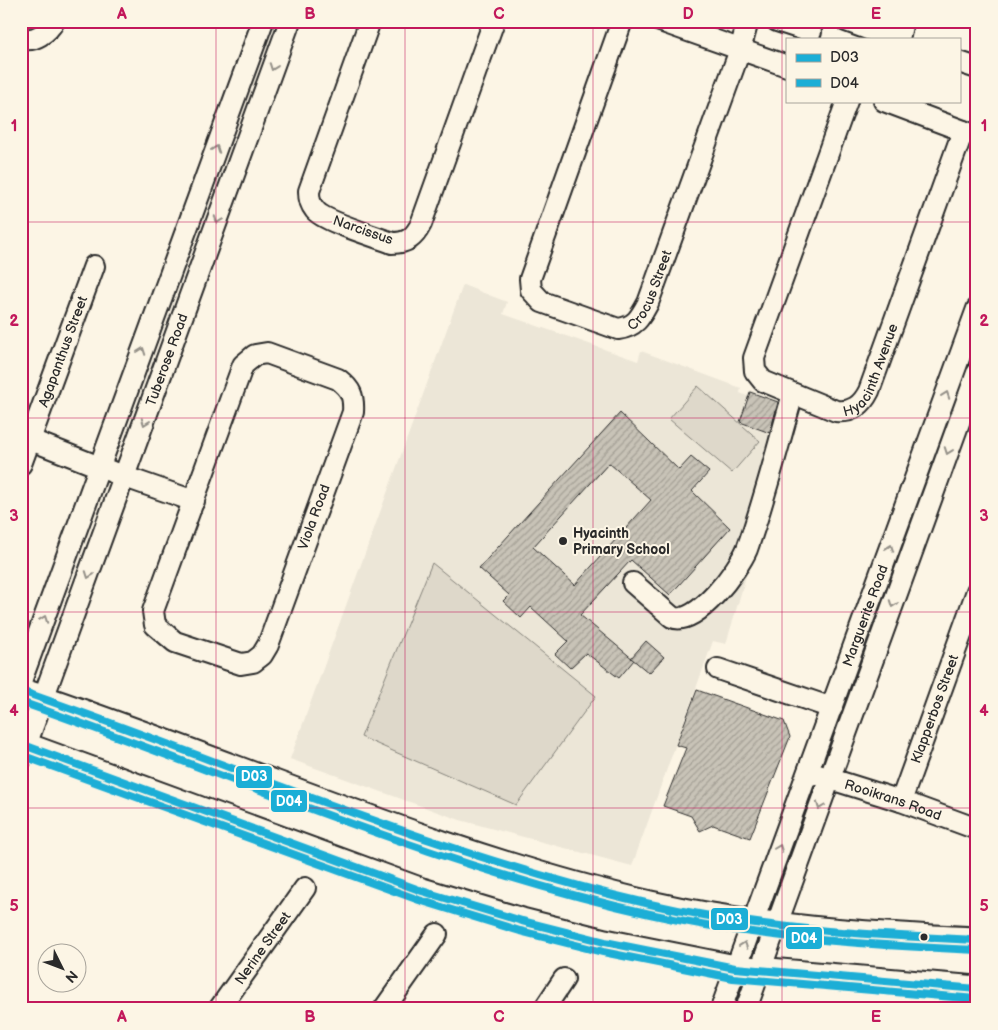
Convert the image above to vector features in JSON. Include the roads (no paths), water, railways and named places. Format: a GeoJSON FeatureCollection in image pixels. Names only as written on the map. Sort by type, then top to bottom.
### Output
{"type":"FeatureCollection","features":[{"type":"Feature","properties":{"kind":"main road"},"geometry":{"type":"LineString","coordinates":[[32,694],[461,849],[641,901],[752,922],[977,940]]}},
{"type":"Feature","properties":{"kind":"main road"},"geometry":{"type":"LineString","coordinates":[[23,750],[234,821],[327,857],[478,909],[605,942],[735,968],[977,989]]}},
{"type":"Feature","properties":{"kind":"street"},"geometry":{"type":"LineString","coordinates":[[21,38],[26,40],[40,37],[50,29],[54,21]]}},
{"type":"Feature","properties":{"kind":"street","name":"Tuberose Road"},"geometry":{"type":"LineString","coordinates":[[21,681],[263,21]]}},
{"type":"Feature","properties":{"kind":"street","name":"Tuberose Road"},"geometry":{"type":"LineString","coordinates":[[23,750],[32,694],[125,477],[290,21]]}},
{"type":"Feature","properties":{"kind":"street","name":"Narcissus"},"geometry":{"type":"LineString","coordinates":[[370,21],[309,191],[309,201],[316,212],[328,218],[392,242],[404,243],[415,236],[420,224],[494,21]]}},
{"type":"Feature","properties":{"kind":"street","name":"Crocus Street"},"geometry":{"type":"LineString","coordinates":[[622,21],[530,279],[531,290],[542,302],[610,328],[629,328],[639,320],[648,303],[740,50],[748,21]]}},
{"type":"Feature","properties":{"kind":"street"},"geometry":{"type":"LineString","coordinates":[[660,21],[786,66]]}},
{"type":"Feature","properties":{"kind":"street"},"geometry":{"type":"LineString","coordinates":[[777,21],[811,32]]}},
{"type":"Feature","properties":{"kind":"street"},"geometry":{"type":"LineString","coordinates":[[846,21],[891,38]]}},
{"type":"Feature","properties":{"kind":"street"},"geometry":{"type":"LineString","coordinates":[[899,38],[903,21]]}},
{"type":"Feature","properties":{"kind":"street"},"geometry":{"type":"LineString","coordinates":[[960,62],[977,68]]}},
{"type":"Feature","properties":{"kind":"street","name":"Hyacinth Avenue"},"geometry":{"type":"LineString","coordinates":[[847,102],[754,358],[756,372],[763,381],[793,394],[845,412],[856,408],[864,400],[970,133]]}},
{"type":"Feature","properties":{"kind":"street"},"geometry":{"type":"LineString","coordinates":[[887,102],[970,133]]}},
{"type":"Feature","properties":{"kind":"street","name":"Agapanthus Street"},"geometry":{"type":"LineString","coordinates":[[21,464],[94,266]]}},
{"type":"Feature","properties":{"kind":"street","name":"Marguerite Road"},"geometry":{"type":"LineString","coordinates":[[723,1001],[977,309]]}},
{"type":"Feature","properties":{"kind":"street","name":"Viola Road"},"geometry":{"type":"LineString","coordinates":[[267,353],[338,379],[348,387],[354,398],[353,412],[268,645],[262,655],[253,662],[241,664],[175,642],[155,625],[153,611],[194,501],[237,379],[243,365],[255,355],[267,353]]}},
{"type":"Feature","properties":{"kind":"street","name":"Marguerite Road"},"geometry":{"type":"LineString","coordinates":[[748,1004],[977,373]]}},
{"type":"Feature","properties":{"kind":"street"},"geometry":{"type":"LineString","coordinates":[[633,583],[672,617],[680,619],[698,612],[722,586],[747,549],[793,394]]}},
{"type":"Feature","properties":{"kind":"street"},"geometry":{"type":"LineString","coordinates":[[31,440],[125,477],[194,501]]}},
{"type":"Feature","properties":{"kind":"street","name":"Klapperbos Street"},"geometry":{"type":"LineString","coordinates":[[901,801],[977,591]]}},
{"type":"Feature","properties":{"kind":"street"},"geometry":{"type":"LineString","coordinates":[[718,669],[832,708]]}},
{"type":"Feature","properties":{"kind":"street","name":"Rooikrans Road"},"geometry":{"type":"LineString","coordinates":[[808,772],[901,801],[977,829]]}},
{"type":"Feature","properties":{"kind":"street","name":"Nerine Street"},"geometry":{"type":"LineString","coordinates":[[219,1009],[305,888]]}},
{"type":"Feature","properties":{"kind":"street"},"geometry":{"type":"LineString","coordinates":[[384,1009],[437,934]]}},
{"type":"Feature","properties":{"kind":"street"},"geometry":{"type":"LineString","coordinates":[[544,1009],[564,979]]}},
{"type":"Feature","properties":{"kind":"place","name":"Hyacinth Primary School"},"geometry":{"type":"Point","coordinates":[563,541]}}]}
